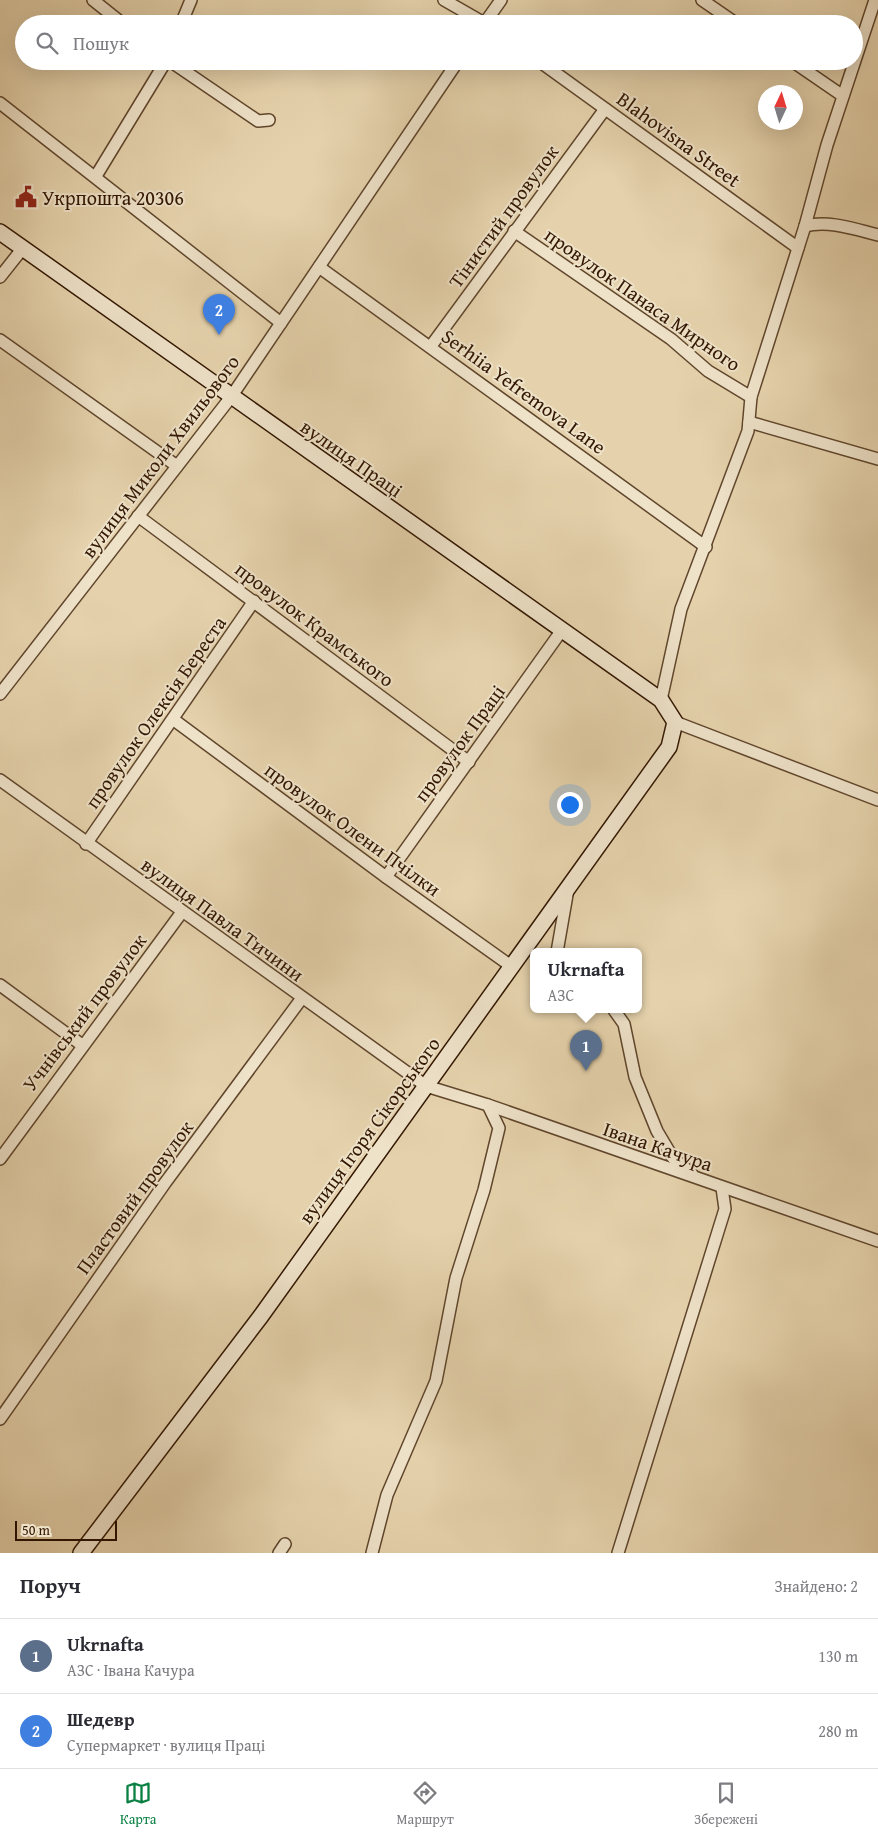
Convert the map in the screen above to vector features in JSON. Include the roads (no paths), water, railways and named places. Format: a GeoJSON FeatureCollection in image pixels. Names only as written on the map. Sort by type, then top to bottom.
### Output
{"type":"FeatureCollection","features":[{"type":"Feature","properties":{"kind":"main road","name":"вулиця Праці"},"geometry":{"type":"LineString","coordinates":[[0,232],[661,700],[675,722]]}},
{"type":"Feature","properties":{"kind":"main road","name":"вулиця Ігоря Сікорського"},"geometry":{"type":"LineString","coordinates":[[81,1553],[261,1316],[669,747],[675,722]]}},
{"type":"Feature","properties":{"kind":"street"},"geometry":{"type":"LineString","coordinates":[[93,0],[112,15]]}},
{"type":"Feature","properties":{"kind":"street"},"geometry":{"type":"LineString","coordinates":[[185,15],[191,0]]}},
{"type":"Feature","properties":{"kind":"street"},"geometry":{"type":"LineString","coordinates":[[444,0],[471,15]]}},
{"type":"Feature","properties":{"kind":"street"},"geometry":{"type":"LineString","coordinates":[[491,15],[501,0]]}},
{"type":"Feature","properties":{"kind":"street"},"geometry":{"type":"LineString","coordinates":[[702,0],[724,15]]}},
{"type":"Feature","properties":{"kind":"street"},"geometry":{"type":"LineString","coordinates":[[863,44],[874,16],[875,0]]}},
{"type":"Feature","properties":{"kind":"street"},"geometry":{"type":"LineString","coordinates":[[96,176],[162,70]]}},
{"type":"Feature","properties":{"kind":"street"},"geometry":{"type":"LineString","coordinates":[[182,70],[258,121],[269,120]]}},
{"type":"Feature","properties":{"kind":"street","name":"вулиця Миколи Хвильового"},"geometry":{"type":"LineString","coordinates":[[0,694],[231,397],[452,70]]}},
{"type":"Feature","properties":{"kind":"street","name":"Blahovisna Street"},"geometry":{"type":"LineString","coordinates":[[551,70],[798,248]]}},
{"type":"Feature","properties":{"kind":"street"},"geometry":{"type":"LineString","coordinates":[[805,70],[843,96]]}},
{"type":"Feature","properties":{"kind":"street"},"geometry":{"type":"LineString","coordinates":[[661,700],[681,609],[748,431],[751,397],[805,226],[843,96],[853,70]]}},
{"type":"Feature","properties":{"kind":"street"},"geometry":{"type":"LineString","coordinates":[[0,102],[281,324]]}},
{"type":"Feature","properties":{"kind":"street","name":"Тінистий провулок"},"geometry":{"type":"LineString","coordinates":[[431,346],[605,109]]}},
{"type":"Feature","properties":{"kind":"street"},"geometry":{"type":"LineString","coordinates":[[805,226],[818,223],[843,226],[878,235]]}},
{"type":"Feature","properties":{"kind":"street","name":"провулок Панаса Мирного"},"geometry":{"type":"LineString","coordinates":[[514,231],[671,339],[708,371],[751,397]]}},
{"type":"Feature","properties":{"kind":"street"},"geometry":{"type":"LineString","coordinates":[[0,277],[23,248]]}},
{"type":"Feature","properties":{"kind":"street","name":"Serhiia Yefremova Lane"},"geometry":{"type":"LineString","coordinates":[[319,267],[706,546]]}},
{"type":"Feature","properties":{"kind":"street"},"geometry":{"type":"LineString","coordinates":[[0,340],[177,466]]}},
{"type":"Feature","properties":{"kind":"street"},"geometry":{"type":"LineString","coordinates":[[749,422],[878,459]]}},
{"type":"Feature","properties":{"kind":"street","name":"провулок Крамського"},"geometry":{"type":"LineString","coordinates":[[138,516],[469,762]]}},
{"type":"Feature","properties":{"kind":"street","name":"провулок Олексія Береста"},"geometry":{"type":"LineString","coordinates":[[86,844],[174,720],[254,601]]}},
{"type":"Feature","properties":{"kind":"street","name":"провулок Праці"},"geometry":{"type":"LineString","coordinates":[[386,878],[562,630]]}},
{"type":"Feature","properties":{"kind":"street","name":"провулок Олени Пчілки"},"geometry":{"type":"LineString","coordinates":[[174,720],[386,878],[511,966]]}},
{"type":"Feature","properties":{"kind":"street"},"geometry":{"type":"LineString","coordinates":[[675,722],[878,800]]}},
{"type":"Feature","properties":{"kind":"street","name":"вулиця Павла Тичини"},"geometry":{"type":"LineString","coordinates":[[0,780],[86,844],[426,1086]]}},
{"type":"Feature","properties":{"kind":"street"},"geometry":{"type":"LineString","coordinates":[[558,948],[568,887]]}},
{"type":"Feature","properties":{"kind":"street","name":"Учнівський провулок"},"geometry":{"type":"LineString","coordinates":[[0,1159],[82,1045],[182,912]]}},
{"type":"Feature","properties":{"kind":"street"},"geometry":{"type":"LineString","coordinates":[[0,985],[82,1045]]}},
{"type":"Feature","properties":{"kind":"street","name":"Пластовий провулок"},"geometry":{"type":"LineString","coordinates":[[0,1419],[165,1183],[302,998]]}},
{"type":"Feature","properties":{"kind":"street"},"geometry":{"type":"LineString","coordinates":[[616,1013],[624,1024],[635,1077],[657,1131],[673,1158],[699,1180]]}},
{"type":"Feature","properties":{"kind":"street","name":"Івана Качура"},"geometry":{"type":"LineString","coordinates":[[426,1086],[488,1105],[878,1241]]}},
{"type":"Feature","properties":{"kind":"street"},"geometry":{"type":"LineString","coordinates":[[372,1553],[387,1495],[436,1380],[456,1278],[484,1190],[499,1128],[488,1105]]}},
{"type":"Feature","properties":{"kind":"street"},"geometry":{"type":"LineString","coordinates":[[618,1553],[725,1208],[722,1188]]}},
{"type":"Feature","properties":{"kind":"place","name":"Укрпошта 20306"},"geometry":{"type":"Point","coordinates":[26,197]}},
{"type":"Feature","properties":{"kind":"place","name":"Шедевр"},"geometry":{"type":"Point","coordinates":[219,335]}},
{"type":"Feature","properties":{"kind":"place","name":"Ukrnafta"},"geometry":{"type":"Point","coordinates":[586,1071]}}]}
